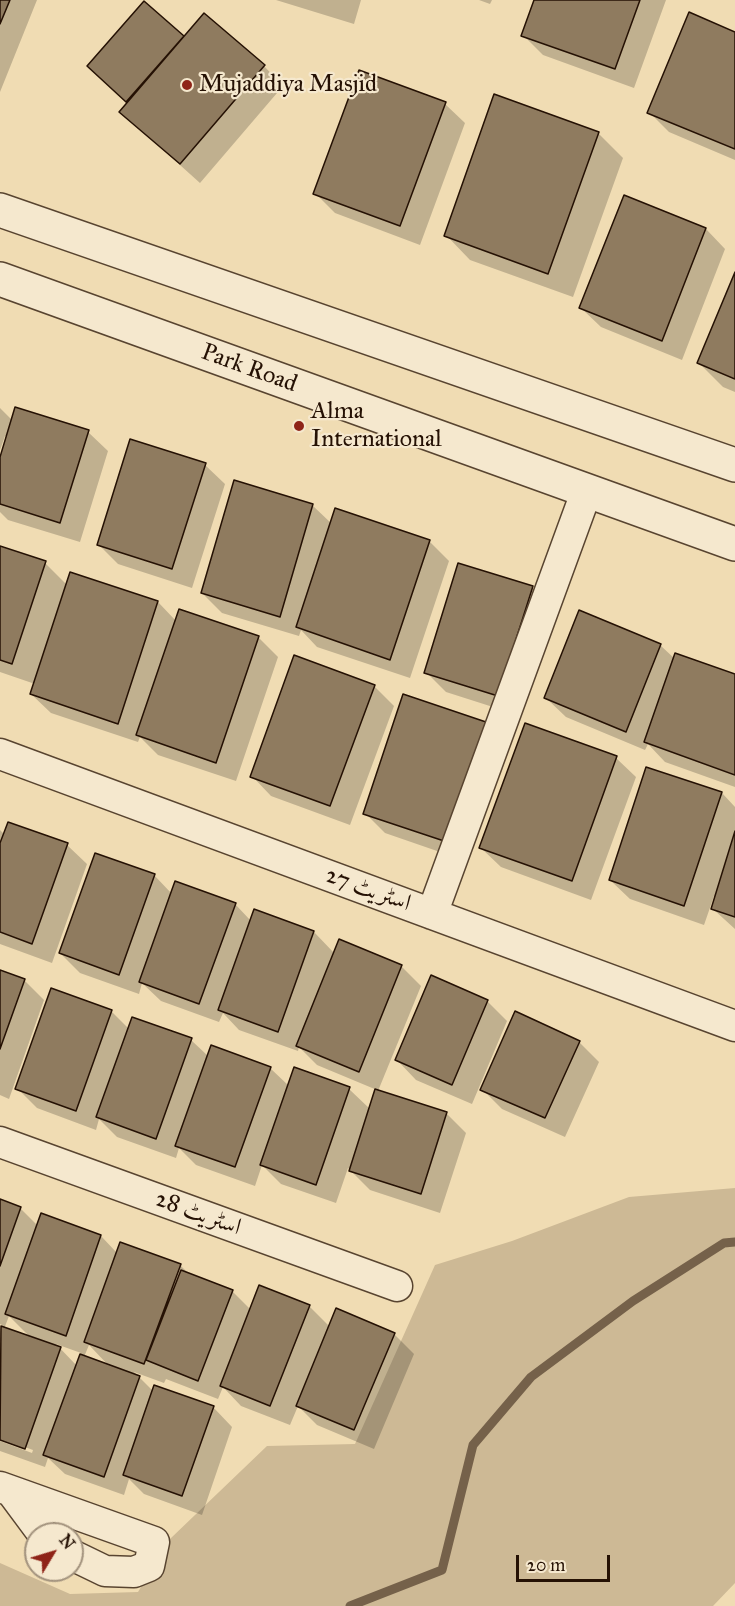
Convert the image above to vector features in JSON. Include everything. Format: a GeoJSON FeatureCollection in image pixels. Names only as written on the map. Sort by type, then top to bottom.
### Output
{"type":"FeatureCollection","features":[{"type":"Feature","properties":{"kind":"street"},"geometry":{"type":"LineString","coordinates":[[0,210],[735,465]]}},
{"type":"Feature","properties":{"kind":"street","name":"Park Road"},"geometry":{"type":"LineString","coordinates":[[0,279],[735,544]]}},
{"type":"Feature","properties":{"kind":"street"},"geometry":{"type":"LineString","coordinates":[[432,914],[587,490]]}},
{"type":"Feature","properties":{"kind":"street","name":"اسٹریٹ 27"},"geometry":{"type":"LineString","coordinates":[[0,754],[735,1026]]}},
{"type":"Feature","properties":{"kind":"street","name":"اسٹریٹ 28"},"geometry":{"type":"LineString","coordinates":[[0,1142],[397,1286]]}},
{"type":"Feature","properties":{"kind":"street"},"geometry":{"type":"LineString","coordinates":[[6,1489],[33,1522]]}},
{"type":"Feature","properties":{"kind":"street"},"geometry":{"type":"LineString","coordinates":[[6,1489],[154,1542],[148,1566],[134,1572],[105,1571],[84,1561]]}},
{"type":"Feature","properties":{"kind":"shaded area"},"geometry":{"type":"Polygon","coordinates":[[[735,1188],[735,1583],[713,1606],[0,1606],[0,1563],[24,1574],[24,1582],[43,1582],[70,1594],[138,1592],[171,1538],[267,1446],[355,1444],[435,1265],[512,1241],[629,1197],[735,1188]]]}},
{"type":"Feature","properties":{"kind":"building"},"geometry":{"type":"Polygon","coordinates":[[[0,0],[10,0],[0,24],[0,0]]]}},
{"type":"Feature","properties":{"kind":"building"},"geometry":{"type":"Polygon","coordinates":[[[534,0],[640,0],[615,69],[521,36],[534,0]]]}},
{"type":"Feature","properties":{"kind":"building"},"geometry":{"type":"Polygon","coordinates":[[[144,1],[184,36],[126,102],[87,66],[144,1]]]}},
{"type":"Feature","properties":{"kind":"building"},"geometry":{"type":"Polygon","coordinates":[[[689,12],[735,32],[735,149],[647,113],[689,12]]]}},
{"type":"Feature","properties":{"kind":"building"},"geometry":{"type":"Polygon","coordinates":[[[204,13],[265,65],[180,164],[119,112],[204,13]]]}},
{"type":"Feature","properties":{"kind":"building"},"geometry":{"type":"Polygon","coordinates":[[[359,70],[446,102],[400,226],[313,194],[359,70]]]}},
{"type":"Feature","properties":{"kind":"building"},"geometry":{"type":"Polygon","coordinates":[[[494,94],[599,132],[548,274],[444,236],[494,94]]]}},
{"type":"Feature","properties":{"kind":"building"},"geometry":{"type":"Polygon","coordinates":[[[624,195],[706,228],[662,341],[579,308],[624,195]]]}},
{"type":"Feature","properties":{"kind":"building"},"geometry":{"type":"Polygon","coordinates":[[[735,272],[735,379],[697,363],[735,272]]]}},
{"type":"Feature","properties":{"kind":"building"},"geometry":{"type":"Polygon","coordinates":[[[15,407],[89,430],[60,523],[0,504],[0,457],[15,407]]]}},
{"type":"Feature","properties":{"kind":"building"},"geometry":{"type":"Polygon","coordinates":[[[130,439],[206,463],[172,569],[97,545],[130,439]]]}},
{"type":"Feature","properties":{"kind":"building"},"geometry":{"type":"Polygon","coordinates":[[[234,480],[313,504],[280,617],[201,593],[234,480]]]}},
{"type":"Feature","properties":{"kind":"building"},"geometry":{"type":"Polygon","coordinates":[[[335,508],[430,540],[390,660],[296,627],[335,508]]]}},
{"type":"Feature","properties":{"kind":"building"},"geometry":{"type":"Polygon","coordinates":[[[0,546],[46,561],[12,664],[0,660],[0,546]]]}},
{"type":"Feature","properties":{"kind":"building"},"geometry":{"type":"Polygon","coordinates":[[[458,563],[533,586],[498,696],[424,673],[458,563]]]}},
{"type":"Feature","properties":{"kind":"building"},"geometry":{"type":"Polygon","coordinates":[[[70,572],[158,601],[118,724],[30,694],[70,572]]]}},
{"type":"Feature","properties":{"kind":"building"},"geometry":{"type":"Polygon","coordinates":[[[179,609],[259,636],[216,763],[136,735],[179,609]]]}},
{"type":"Feature","properties":{"kind":"building"},"geometry":{"type":"Polygon","coordinates":[[[579,610],[661,644],[626,732],[544,698],[579,610]]]}},
{"type":"Feature","properties":{"kind":"building"},"geometry":{"type":"Polygon","coordinates":[[[675,653],[735,674],[735,775],[644,742],[675,653]]]}},
{"type":"Feature","properties":{"kind":"building"},"geometry":{"type":"Polygon","coordinates":[[[294,655],[375,685],[330,806],[250,777],[294,655]]]}},
{"type":"Feature","properties":{"kind":"building"},"geometry":{"type":"Polygon","coordinates":[[[403,694],[486,722],[447,842],[363,814],[403,694]]]}},
{"type":"Feature","properties":{"kind":"building"},"geometry":{"type":"Polygon","coordinates":[[[525,723],[617,756],[572,881],[479,848],[525,723]]]}},
{"type":"Feature","properties":{"kind":"building"},"geometry":{"type":"Polygon","coordinates":[[[646,767],[722,792],[684,906],[609,880],[646,767]]]}},
{"type":"Feature","properties":{"kind":"building"},"geometry":{"type":"Polygon","coordinates":[[[8,822],[68,843],[32,944],[0,932],[0,843],[8,822]]]}},
{"type":"Feature","properties":{"kind":"building"},"geometry":{"type":"Polygon","coordinates":[[[735,831],[735,917],[711,909],[735,831]]]}},
{"type":"Feature","properties":{"kind":"building"},"geometry":{"type":"Polygon","coordinates":[[[95,853],[155,874],[119,975],[59,953],[95,853]]]}},
{"type":"Feature","properties":{"kind":"building"},"geometry":{"type":"Polygon","coordinates":[[[175,881],[236,903],[199,1004],[139,982],[175,881]]]}},
{"type":"Feature","properties":{"kind":"building"},"geometry":{"type":"Polygon","coordinates":[[[254,909],[314,931],[278,1032],[218,1010],[254,909]]]}},
{"type":"Feature","properties":{"kind":"building"},"geometry":{"type":"Polygon","coordinates":[[[339,939],[402,965],[359,1072],[296,1046],[339,939]]]}},
{"type":"Feature","properties":{"kind":"building"},"geometry":{"type":"Polygon","coordinates":[[[0,970],[25,979],[0,1049],[0,970]]]}},
{"type":"Feature","properties":{"kind":"building"},"geometry":{"type":"Polygon","coordinates":[[[431,975],[488,1000],[452,1085],[395,1060],[431,975]]]}},
{"type":"Feature","properties":{"kind":"building"},"geometry":{"type":"Polygon","coordinates":[[[51,988],[112,1010],[76,1111],[15,1089],[51,988]]]}},
{"type":"Feature","properties":{"kind":"building"},"geometry":{"type":"Polygon","coordinates":[[[515,1011],[580,1041],[545,1118],[480,1090],[515,1011]]]}},
{"type":"Feature","properties":{"kind":"building"},"geometry":{"type":"Polygon","coordinates":[[[132,1017],[192,1038],[156,1139],[96,1117],[132,1017]]]}},
{"type":"Feature","properties":{"kind":"building"},"geometry":{"type":"Polygon","coordinates":[[[211,1045],[271,1067],[235,1167],[175,1146],[211,1045]]]}},
{"type":"Feature","properties":{"kind":"building"},"geometry":{"type":"Polygon","coordinates":[[[294,1067],[350,1087],[316,1185],[260,1165],[294,1067]]]}},
{"type":"Feature","properties":{"kind":"building"},"geometry":{"type":"Polygon","coordinates":[[[375,1089],[447,1112],[421,1194],[349,1171],[375,1089]]]}},
{"type":"Feature","properties":{"kind":"building"},"geometry":{"type":"Polygon","coordinates":[[[0,1199],[21,1207],[0,1266],[0,1199]]]}},
{"type":"Feature","properties":{"kind":"building"},"geometry":{"type":"Polygon","coordinates":[[[41,1213],[101,1235],[66,1336],[5,1314],[41,1213]]]}},
{"type":"Feature","properties":{"kind":"building"},"geometry":{"type":"Polygon","coordinates":[[[120,1242],[181,1264],[144,1364],[84,1342],[120,1242]]]}},
{"type":"Feature","properties":{"kind":"building"},"geometry":{"type":"Polygon","coordinates":[[[181,1270],[233,1290],[198,1381],[146,1360],[181,1270]]]}},
{"type":"Feature","properties":{"kind":"building"},"geometry":{"type":"Polygon","coordinates":[[[259,1285],[310,1305],[270,1406],[220,1386],[259,1285]]]}},
{"type":"Feature","properties":{"kind":"building"},"geometry":{"type":"Polygon","coordinates":[[[336,1308],[395,1333],[354,1430],[296,1406],[336,1308]]]}},
{"type":"Feature","properties":{"kind":"building"},"geometry":{"type":"Polygon","coordinates":[[[1,1326],[61,1347],[25,1449],[0,1440],[1,1326]]]}},
{"type":"Feature","properties":{"kind":"building"},"geometry":{"type":"Polygon","coordinates":[[[80,1354],[140,1376],[104,1477],[43,1455],[80,1354]]]}},
{"type":"Feature","properties":{"kind":"building"},"geometry":{"type":"Polygon","coordinates":[[[154,1385],[214,1406],[182,1496],[123,1475],[154,1385]]]}},
{"type":"Feature","properties":{"kind":"waterway"},"geometry":{"type":"LineString","coordinates":[[350,1606],[442,1570],[473,1445],[531,1377],[633,1301],[724,1243],[735,1242]]}},
{"type":"Feature","properties":{"kind":"place","name":"Mujaddiya Masjid"},"geometry":{"type":"Point","coordinates":[187,85]}},
{"type":"Feature","properties":{"kind":"place","name":"Alma International"},"geometry":{"type":"Point","coordinates":[299,426]}}]}
